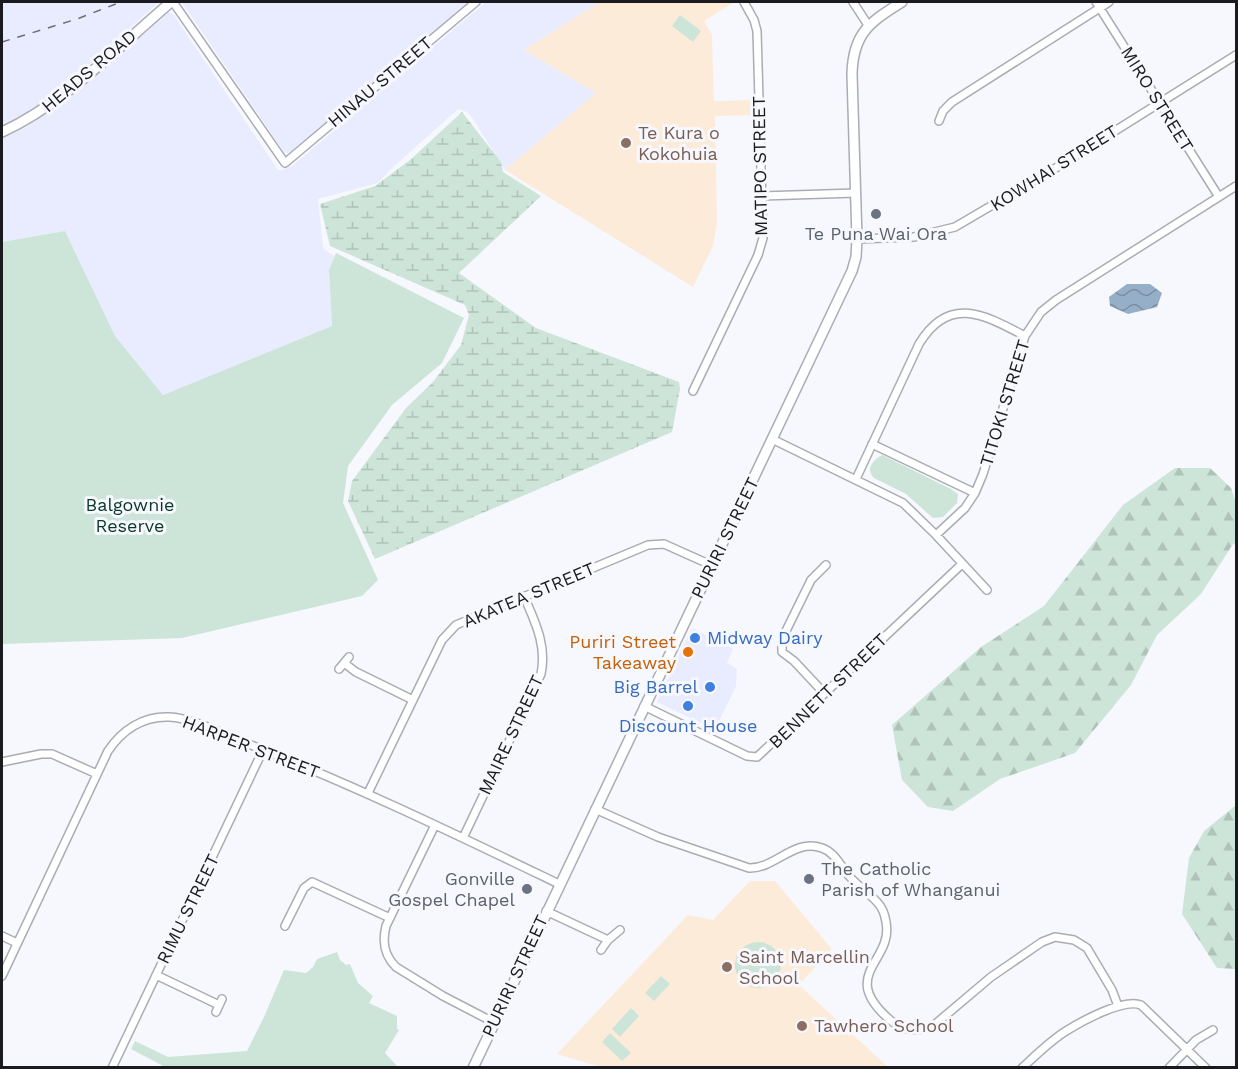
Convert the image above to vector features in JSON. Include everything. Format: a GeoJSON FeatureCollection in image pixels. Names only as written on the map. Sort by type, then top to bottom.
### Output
{"type":"FeatureCollection","features":[{"type":"Feature","properties":{"kind":"main road","name":"HEADS ROAD"},"geometry":{"type":"LineString","coordinates":[[2,132],[31,118],[53,103],[172,2]]}},
{"type":"Feature","properties":{"kind":"main road"},"geometry":{"type":"LineString","coordinates":[[868,25],[902,2]]}},
{"type":"Feature","properties":{"kind":"main road","name":"PURIRI STREET"},"geometry":{"type":"LineString","coordinates":[[472,1068],[852,271],[856,257],[857,238],[853,60],[858,40],[868,25]]}},
{"type":"Feature","properties":{"kind":"street","name":"HINAU STREET"},"geometry":{"type":"LineString","coordinates":[[172,2],[285,163],[476,2]]}},
{"type":"Feature","properties":{"kind":"street","name":"MATIPO STREET"},"geometry":{"type":"LineString","coordinates":[[693,391],[762,245],[757,31],[744,2]]}},
{"type":"Feature","properties":{"kind":"street"},"geometry":{"type":"LineString","coordinates":[[853,2],[868,25]]}},
{"type":"Feature","properties":{"kind":"street"},"geometry":{"type":"LineString","coordinates":[[939,121],[943,111],[952,102],[1098,5],[1109,2]]}},
{"type":"Feature","properties":{"kind":"street","name":"MIRO STREET"},"geometry":{"type":"LineString","coordinates":[[1098,5],[1219,197]]}},
{"type":"Feature","properties":{"kind":"street","name":"KOWHAI STREET"},"geometry":{"type":"LineString","coordinates":[[857,238],[914,237],[955,227],[1059,166],[1236,55]]}},
{"type":"Feature","properties":{"kind":"street","name":"TITOKI STREET"},"geometry":{"type":"LineString","coordinates":[[936,535],[965,508],[975,493],[983,474],[1025,336],[1041,312],[1056,300],[1236,186]]}},
{"type":"Feature","properties":{"kind":"street"},"geometry":{"type":"LineString","coordinates":[[762,196],[856,193]]}},
{"type":"Feature","properties":{"kind":"street"},"geometry":{"type":"LineString","coordinates":[[856,479],[920,344],[925,335],[939,321],[956,315],[978,314],[987,316],[1025,336]]}},
{"type":"Feature","properties":{"kind":"street"},"geometry":{"type":"LineString","coordinates":[[772,439],[903,503],[987,590]]}},
{"type":"Feature","properties":{"kind":"street"},"geometry":{"type":"LineString","coordinates":[[872,444],[975,493]]}},
{"type":"Feature","properties":{"kind":"street","name":"AKATEA STREET"},"geometry":{"type":"LineString","coordinates":[[368,793],[442,640],[450,630],[464,621],[657,543],[672,547],[711,565]]}},
{"type":"Feature","properties":{"kind":"street","name":"BENNETT STREET"},"geometry":{"type":"LineString","coordinates":[[644,706],[752,757],[757,757],[962,564]]}},
{"type":"Feature","properties":{"kind":"street"},"geometry":{"type":"LineString","coordinates":[[824,693],[794,661],[782,652],[781,646],[782,639],[811,580],[826,565]]}},
{"type":"Feature","properties":{"kind":"street","name":"MAIRE STREET"},"geometry":{"type":"LineString","coordinates":[[463,838],[541,674],[543,655],[541,636],[524,596]]}},
{"type":"Feature","properties":{"kind":"street"},"geometry":{"type":"LineString","coordinates":[[344,663],[356,672],[413,700]]}},
{"type":"Feature","properties":{"kind":"street","name":"HARPER STREET"},"geometry":{"type":"LineString","coordinates":[[2,976],[113,744],[124,731],[141,722],[160,717],[186,720],[368,793],[559,884]]}},
{"type":"Feature","properties":{"kind":"street","name":"RIMU STREET"},"geometry":{"type":"LineString","coordinates":[[112,1068],[263,750]]}},
{"type":"Feature","properties":{"kind":"street"},"geometry":{"type":"LineString","coordinates":[[2,762],[52,754],[97,774]]}},
{"type":"Feature","properties":{"kind":"street"},"geometry":{"type":"LineString","coordinates":[[595,809],[658,837],[749,868],[762,867],[792,850],[807,846],[814,846],[829,852],[882,910],[886,920],[886,935],[870,971],[867,988],[877,1008],[902,1028],[925,1030],[933,1026],[991,977],[1042,942],[1055,937],[1074,940],[1087,948],[1112,990],[1118,1006]]}},
{"type":"Feature","properties":{"kind":"street"},"geometry":{"type":"LineString","coordinates":[[435,825],[390,918],[383,941],[387,956],[396,968],[493,1022]]}},
{"type":"Feature","properties":{"kind":"street"},"geometry":{"type":"LineString","coordinates":[[285,926],[304,888],[312,882],[390,918]]}},
{"type":"Feature","properties":{"kind":"street"},"geometry":{"type":"LineString","coordinates":[[546,911],[608,940]]}},
{"type":"Feature","properties":{"kind":"street"},"geometry":{"type":"LineString","coordinates":[[601,950],[608,940],[620,930]]}},
{"type":"Feature","properties":{"kind":"street"},"geometry":{"type":"LineString","coordinates":[[2,936],[17,943]]}},
{"type":"Feature","properties":{"kind":"street"},"geometry":{"type":"LineString","coordinates":[[156,975],[219,1005]]}},
{"type":"Feature","properties":{"kind":"street"},"geometry":{"type":"LineString","coordinates":[[1022,1068],[1065,1032],[1118,1006],[1135,1003],[1141,1005],[1206,1068]]}},
{"type":"Feature","properties":{"kind":"street"},"geometry":{"type":"LineString","coordinates":[[1169,1068],[1199,1038],[1213,1030]]}},
{"type":"Feature","properties":{"kind":"shaded area"},"geometry":{"type":"Polygon","coordinates":[[[2,2],[159,2],[62,89],[36,109],[2,124],[2,2]]]}},
{"type":"Feature","properties":{"kind":"shaded area"},"geometry":{"type":"Polygon","coordinates":[[[183,2],[468,2],[288,153],[284,152],[183,2]]]}},
{"type":"Feature","properties":{"kind":"shaded area"},"geometry":{"type":"Polygon","coordinates":[[[486,2],[600,2],[524,50],[596,93],[505,170],[471,116],[458,109],[378,183],[318,199],[323,248],[335,257],[329,270],[332,326],[163,395],[115,336],[65,231],[2,242],[2,139],[25,128],[60,104],[168,12],[173,14],[278,170],[282,170],[292,166],[486,2]]]}},
{"type":"Feature","properties":{"kind":"shaded area","name":"Te Kura o Kokohuia"},"geometry":{"type":"Polygon","coordinates":[[[600,2],[735,2],[704,21],[712,35],[714,101],[752,100],[753,115],[715,116],[717,223],[713,246],[693,287],[505,170],[596,93],[524,50],[600,2]]]}},
{"type":"Feature","properties":{"kind":"shaded area"},"geometry":{"type":"Polygon","coordinates":[[[692,628],[733,649],[727,663],[737,669],[736,686],[715,730],[657,702],[692,628]]]}},
{"type":"Feature","properties":{"kind":"shaded area","name":"Saint Marcellin School"},"geometry":{"type":"Polygon","coordinates":[[[750,881],[775,881],[832,949],[799,985],[888,1067],[604,1068],[557,1054],[688,915],[713,920],[750,881]]]}},
{"type":"Feature","properties":{"kind":"green space"},"geometry":{"type":"Polygon","coordinates":[[[680,15],[701,31],[693,42],[672,26],[680,15]]]}},
{"type":"Feature","properties":{"kind":"green space"},"geometry":{"type":"Polygon","coordinates":[[[462,112],[501,162],[503,172],[541,196],[459,273],[536,328],[679,382],[680,389],[672,432],[375,559],[348,501],[352,481],[406,408],[433,382],[461,345],[469,315],[465,305],[330,246],[320,204],[375,186],[410,160],[462,112]]]}},
{"type":"Feature","properties":{"kind":"green space","name":"Balgownie Reserve"},"geometry":{"type":"Polygon","coordinates":[[[65,231],[115,336],[163,395],[332,326],[329,270],[336,253],[464,318],[442,363],[392,405],[348,466],[343,503],[378,580],[362,596],[182,638],[2,644],[2,242],[65,231]]]}},
{"type":"Feature","properties":{"kind":"green space"},"geometry":{"type":"Polygon","coordinates":[[[882,455],[951,489],[958,494],[957,503],[943,517],[933,518],[906,494],[871,475],[871,465],[882,455]]]}},
{"type":"Feature","properties":{"kind":"green space"},"geometry":{"type":"Polygon","coordinates":[[[1175,468],[1210,468],[1231,488],[1236,503],[1236,543],[1233,544],[1201,594],[1157,635],[1131,685],[1075,753],[1000,779],[953,811],[928,807],[902,780],[892,725],[981,647],[1044,606],[1123,505],[1175,468]]]}},
{"type":"Feature","properties":{"kind":"green space"},"geometry":{"type":"Polygon","coordinates":[[[1236,805],[1236,969],[1217,968],[1182,914],[1189,858],[1204,831],[1236,805]]]}},
{"type":"Feature","properties":{"kind":"green space"},"geometry":{"type":"Polygon","coordinates":[[[758,942],[774,949],[781,965],[774,981],[758,988],[742,981],[735,965],[742,949],[758,942]]]}},
{"type":"Feature","properties":{"kind":"green space"},"geometry":{"type":"Polygon","coordinates":[[[337,952],[340,960],[346,965],[350,964],[358,983],[373,996],[369,1003],[397,1016],[397,1029],[399,1030],[385,1053],[398,1067],[165,1067],[131,1049],[135,1041],[168,1057],[247,1051],[284,970],[306,973],[317,959],[337,952]]]}},
{"type":"Feature","properties":{"kind":"green space"},"geometry":{"type":"Polygon","coordinates":[[[661,976],[670,984],[654,1001],[645,993],[661,976]]]}},
{"type":"Feature","properties":{"kind":"green space"},"geometry":{"type":"Polygon","coordinates":[[[631,1008],[639,1016],[620,1037],[612,1029],[631,1008]]]}},
{"type":"Feature","properties":{"kind":"green space"},"geometry":{"type":"Polygon","coordinates":[[[610,1033],[631,1053],[622,1061],[602,1042],[610,1033]]]}},
{"type":"Feature","properties":{"kind":"water"},"geometry":{"type":"Polygon","coordinates":[[[1127,284],[1150,284],[1162,293],[1157,307],[1128,314],[1110,306],[1109,297],[1127,284]]]}},
{"type":"Feature","properties":{"kind":"railway"},"geometry":{"type":"LineString","coordinates":[[2,42],[77,19],[121,2]]}},
{"type":"Feature","properties":{"kind":"place","name":"Te Kura o Kokohuia"},"geometry":{"type":"Point","coordinates":[626,143]}},
{"type":"Feature","properties":{"kind":"place","name":"Te Puna Wai Ora"},"geometry":{"type":"Point","coordinates":[876,214]}},
{"type":"Feature","properties":{"kind":"place","name":"Midway Dairy"},"geometry":{"type":"Point","coordinates":[695,638]}},
{"type":"Feature","properties":{"kind":"place","name":"Puriri Street Takeaway"},"geometry":{"type":"Point","coordinates":[688,652]}},
{"type":"Feature","properties":{"kind":"place","name":"Big Barrel"},"geometry":{"type":"Point","coordinates":[710,687]}},
{"type":"Feature","properties":{"kind":"place","name":"Discount House"},"geometry":{"type":"Point","coordinates":[688,706]}},
{"type":"Feature","properties":{"kind":"place","name":"The Catholic Parish of Whanganui"},"geometry":{"type":"Point","coordinates":[809,879]}},
{"type":"Feature","properties":{"kind":"place","name":"Gonville Gospel Chapel"},"geometry":{"type":"Point","coordinates":[527,889]}},
{"type":"Feature","properties":{"kind":"place","name":"Saint Marcellin School"},"geometry":{"type":"Point","coordinates":[727,967]}},
{"type":"Feature","properties":{"kind":"place","name":"Tawhero School"},"geometry":{"type":"Point","coordinates":[802,1026]}}]}
